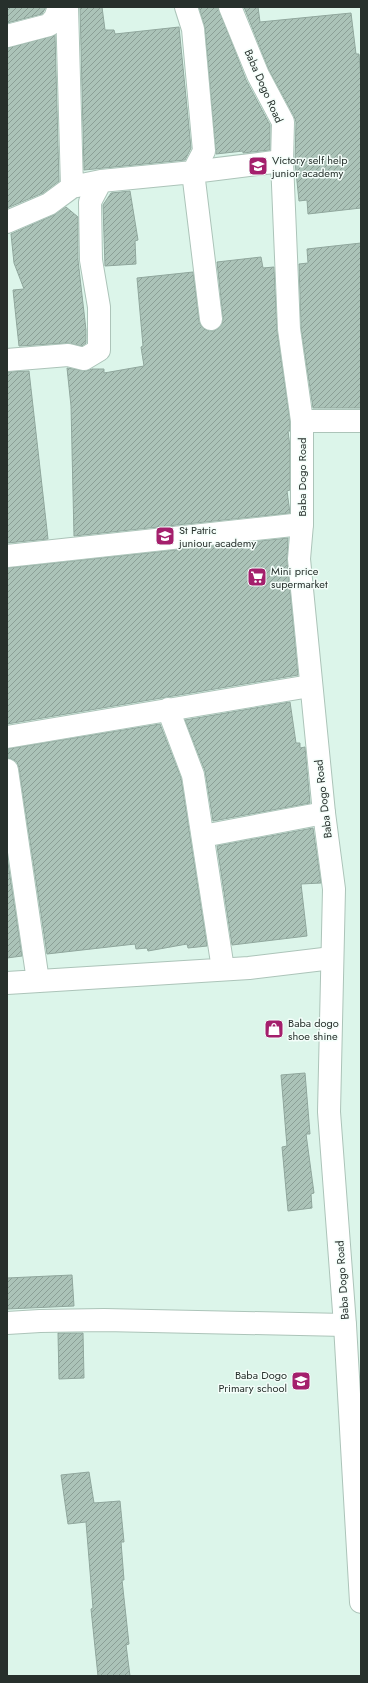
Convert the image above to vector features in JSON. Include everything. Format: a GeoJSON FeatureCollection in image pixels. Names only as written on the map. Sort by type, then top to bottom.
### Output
{"type":"FeatureCollection","features":[{"type":"Feature","properties":{"kind":"street"},"geometry":{"type":"LineString","coordinates":[[7,36],[49,25],[55,18],[59,7]]}},
{"type":"Feature","properties":{"kind":"street"},"geometry":{"type":"LineString","coordinates":[[67,7],[72,187]]}},
{"type":"Feature","properties":{"kind":"street"},"geometry":{"type":"LineString","coordinates":[[186,7],[193,29],[204,151],[193,172],[211,319]]}},
{"type":"Feature","properties":{"kind":"street","name":"Baba Dogo Road"},"geometry":{"type":"LineString","coordinates":[[230,7],[258,75],[283,122],[282,161],[289,329],[302,421],[302,524],[298,559],[306,624],[310,686],[334,889],[329,1112],[345,1325],[361,1602]]}},
{"type":"Feature","properties":{"kind":"street"},"geometry":{"type":"LineString","coordinates":[[7,222],[49,204],[72,187],[101,181],[282,161]]}},
{"type":"Feature","properties":{"kind":"street"},"geometry":{"type":"LineString","coordinates":[[7,360],[68,355],[84,359],[99,350],[99,307],[91,260],[90,202],[101,181]]}},
{"type":"Feature","properties":{"kind":"street"},"geometry":{"type":"LineString","coordinates":[[302,421],[361,421]]}},
{"type":"Feature","properties":{"kind":"street"},"geometry":{"type":"LineString","coordinates":[[7,556],[302,524]]}},
{"type":"Feature","properties":{"kind":"street"},"geometry":{"type":"LineString","coordinates":[[7,737],[310,686]]}},
{"type":"Feature","properties":{"kind":"street"},"geometry":{"type":"LineString","coordinates":[[168,709],[192,775],[203,836],[223,969]]}},
{"type":"Feature","properties":{"kind":"street"},"geometry":{"type":"LineString","coordinates":[[7,770],[38,980]]}},
{"type":"Feature","properties":{"kind":"street"},"geometry":{"type":"LineString","coordinates":[[203,836],[324,813]]}},
{"type":"Feature","properties":{"kind":"street"},"geometry":{"type":"LineString","coordinates":[[7,984],[38,980],[249,968],[332,958]]}},
{"type":"Feature","properties":{"kind":"street"},"geometry":{"type":"LineString","coordinates":[[7,1323],[104,1320],[345,1325]]}},
{"type":"Feature","properties":{"kind":"building"},"geometry":{"type":"Polygon","coordinates":[[[7,7],[46,7],[42,14],[7,23],[7,7]]]}},
{"type":"Feature","properties":{"kind":"building"},"geometry":{"type":"Polygon","coordinates":[[[80,7],[102,7],[105,30],[114,30],[115,34],[179,27],[191,148],[185,160],[84,170],[80,7]]]}},
{"type":"Feature","properties":{"kind":"building"},"geometry":{"type":"Polygon","coordinates":[[[199,7],[218,7],[246,80],[270,125],[270,150],[216,154],[205,28],[199,7]]]}},
{"type":"Feature","properties":{"kind":"building"},"geometry":{"type":"Polygon","coordinates":[[[244,7],[258,7],[260,22],[351,13],[356,54],[359,54],[361,79],[361,208],[308,214],[307,200],[299,201],[295,162],[296,122],[269,70],[244,7]]]}},
{"type":"Feature","properties":{"kind":"building"},"geometry":{"type":"Polygon","coordinates":[[[55,35],[59,181],[43,193],[7,208],[7,48],[55,35]]]}},
{"type":"Feature","properties":{"kind":"building"},"geometry":{"type":"Polygon","coordinates":[[[130,191],[138,240],[135,241],[136,264],[105,266],[103,205],[111,193],[130,191]]]}},
{"type":"Feature","properties":{"kind":"building"},"geometry":{"type":"Polygon","coordinates":[[[66,207],[78,217],[78,260],[86,330],[86,343],[82,346],[67,343],[19,346],[13,290],[24,289],[14,263],[11,234],[54,215],[66,207]]]}},
{"type":"Feature","properties":{"kind":"building"},"geometry":{"type":"Polygon","coordinates":[[[361,243],[361,408],[313,408],[301,328],[299,264],[308,263],[307,249],[361,243]]]}},
{"type":"Feature","properties":{"kind":"building"},"geometry":{"type":"Polygon","coordinates":[[[261,257],[263,268],[274,267],[277,331],[290,422],[290,431],[288,431],[290,447],[290,490],[287,491],[290,513],[74,536],[71,406],[67,368],[86,371],[92,369],[104,369],[104,373],[144,366],[141,347],[143,346],[137,278],[193,272],[199,321],[201,326],[206,330],[213,331],[218,329],[222,324],[223,318],[217,262],[261,257]]]}},
{"type":"Feature","properties":{"kind":"building"},"geometry":{"type":"Polygon","coordinates":[[[29,371],[48,539],[7,543],[7,372],[29,371]]]}},
{"type":"Feature","properties":{"kind":"building"},"geometry":{"type":"Polygon","coordinates":[[[288,538],[287,560],[298,675],[7,724],[7,568],[288,538]]]}},
{"type":"Feature","properties":{"kind":"building"},"geometry":{"type":"Polygon","coordinates":[[[290,702],[296,743],[300,743],[300,748],[305,747],[310,803],[213,821],[205,771],[185,720],[290,702]]]}},
{"type":"Feature","properties":{"kind":"building"},"geometry":{"type":"Polygon","coordinates":[[[160,724],[181,778],[207,946],[188,948],[187,944],[148,951],[147,948],[136,949],[135,944],[47,954],[19,768],[17,762],[7,758],[7,749],[160,724]]]}},
{"type":"Feature","properties":{"kind":"building"},"geometry":{"type":"Polygon","coordinates":[[[313,828],[321,883],[301,884],[307,936],[232,945],[217,846],[313,828]]]}},
{"type":"Feature","properties":{"kind":"building"},"geometry":{"type":"Polygon","coordinates":[[[7,856],[22,956],[7,958],[7,856]]]}},
{"type":"Feature","properties":{"kind":"building"},"geometry":{"type":"Polygon","coordinates":[[[305,1073],[310,1134],[306,1134],[314,1193],[311,1194],[312,1208],[288,1211],[282,1147],[287,1146],[281,1075],[305,1073]]]}},
{"type":"Feature","properties":{"kind":"building"},"geometry":{"type":"Polygon","coordinates":[[[72,1275],[74,1306],[7,1309],[7,1278],[72,1275]]]}},
{"type":"Feature","properties":{"kind":"building"},"geometry":{"type":"Polygon","coordinates":[[[58,1333],[83,1333],[84,1378],[59,1379],[58,1333]]]}},
{"type":"Feature","properties":{"kind":"building"},"geometry":{"type":"Polygon","coordinates":[[[89,1472],[94,1503],[120,1501],[124,1542],[121,1542],[124,1580],[122,1580],[129,1644],[126,1645],[130,1676],[98,1676],[91,1609],[93,1608],[86,1522],[68,1524],[61,1475],[89,1472]]]}},
{"type":"Feature","properties":{"kind":"place","name":"Victory self help junior academy"},"geometry":{"type":"Point","coordinates":[258,166]}},
{"type":"Feature","properties":{"kind":"place","name":"St Patric juniour academy"},"geometry":{"type":"Point","coordinates":[165,536]}},
{"type":"Feature","properties":{"kind":"place","name":"Mini price supermarket"},"geometry":{"type":"Point","coordinates":[257,577]}},
{"type":"Feature","properties":{"kind":"place","name":"Baba dogo shoe shine"},"geometry":{"type":"Point","coordinates":[274,1029]}},
{"type":"Feature","properties":{"kind":"place","name":"Baba Dogo Primary school"},"geometry":{"type":"Point","coordinates":[301,1381]}}]}
